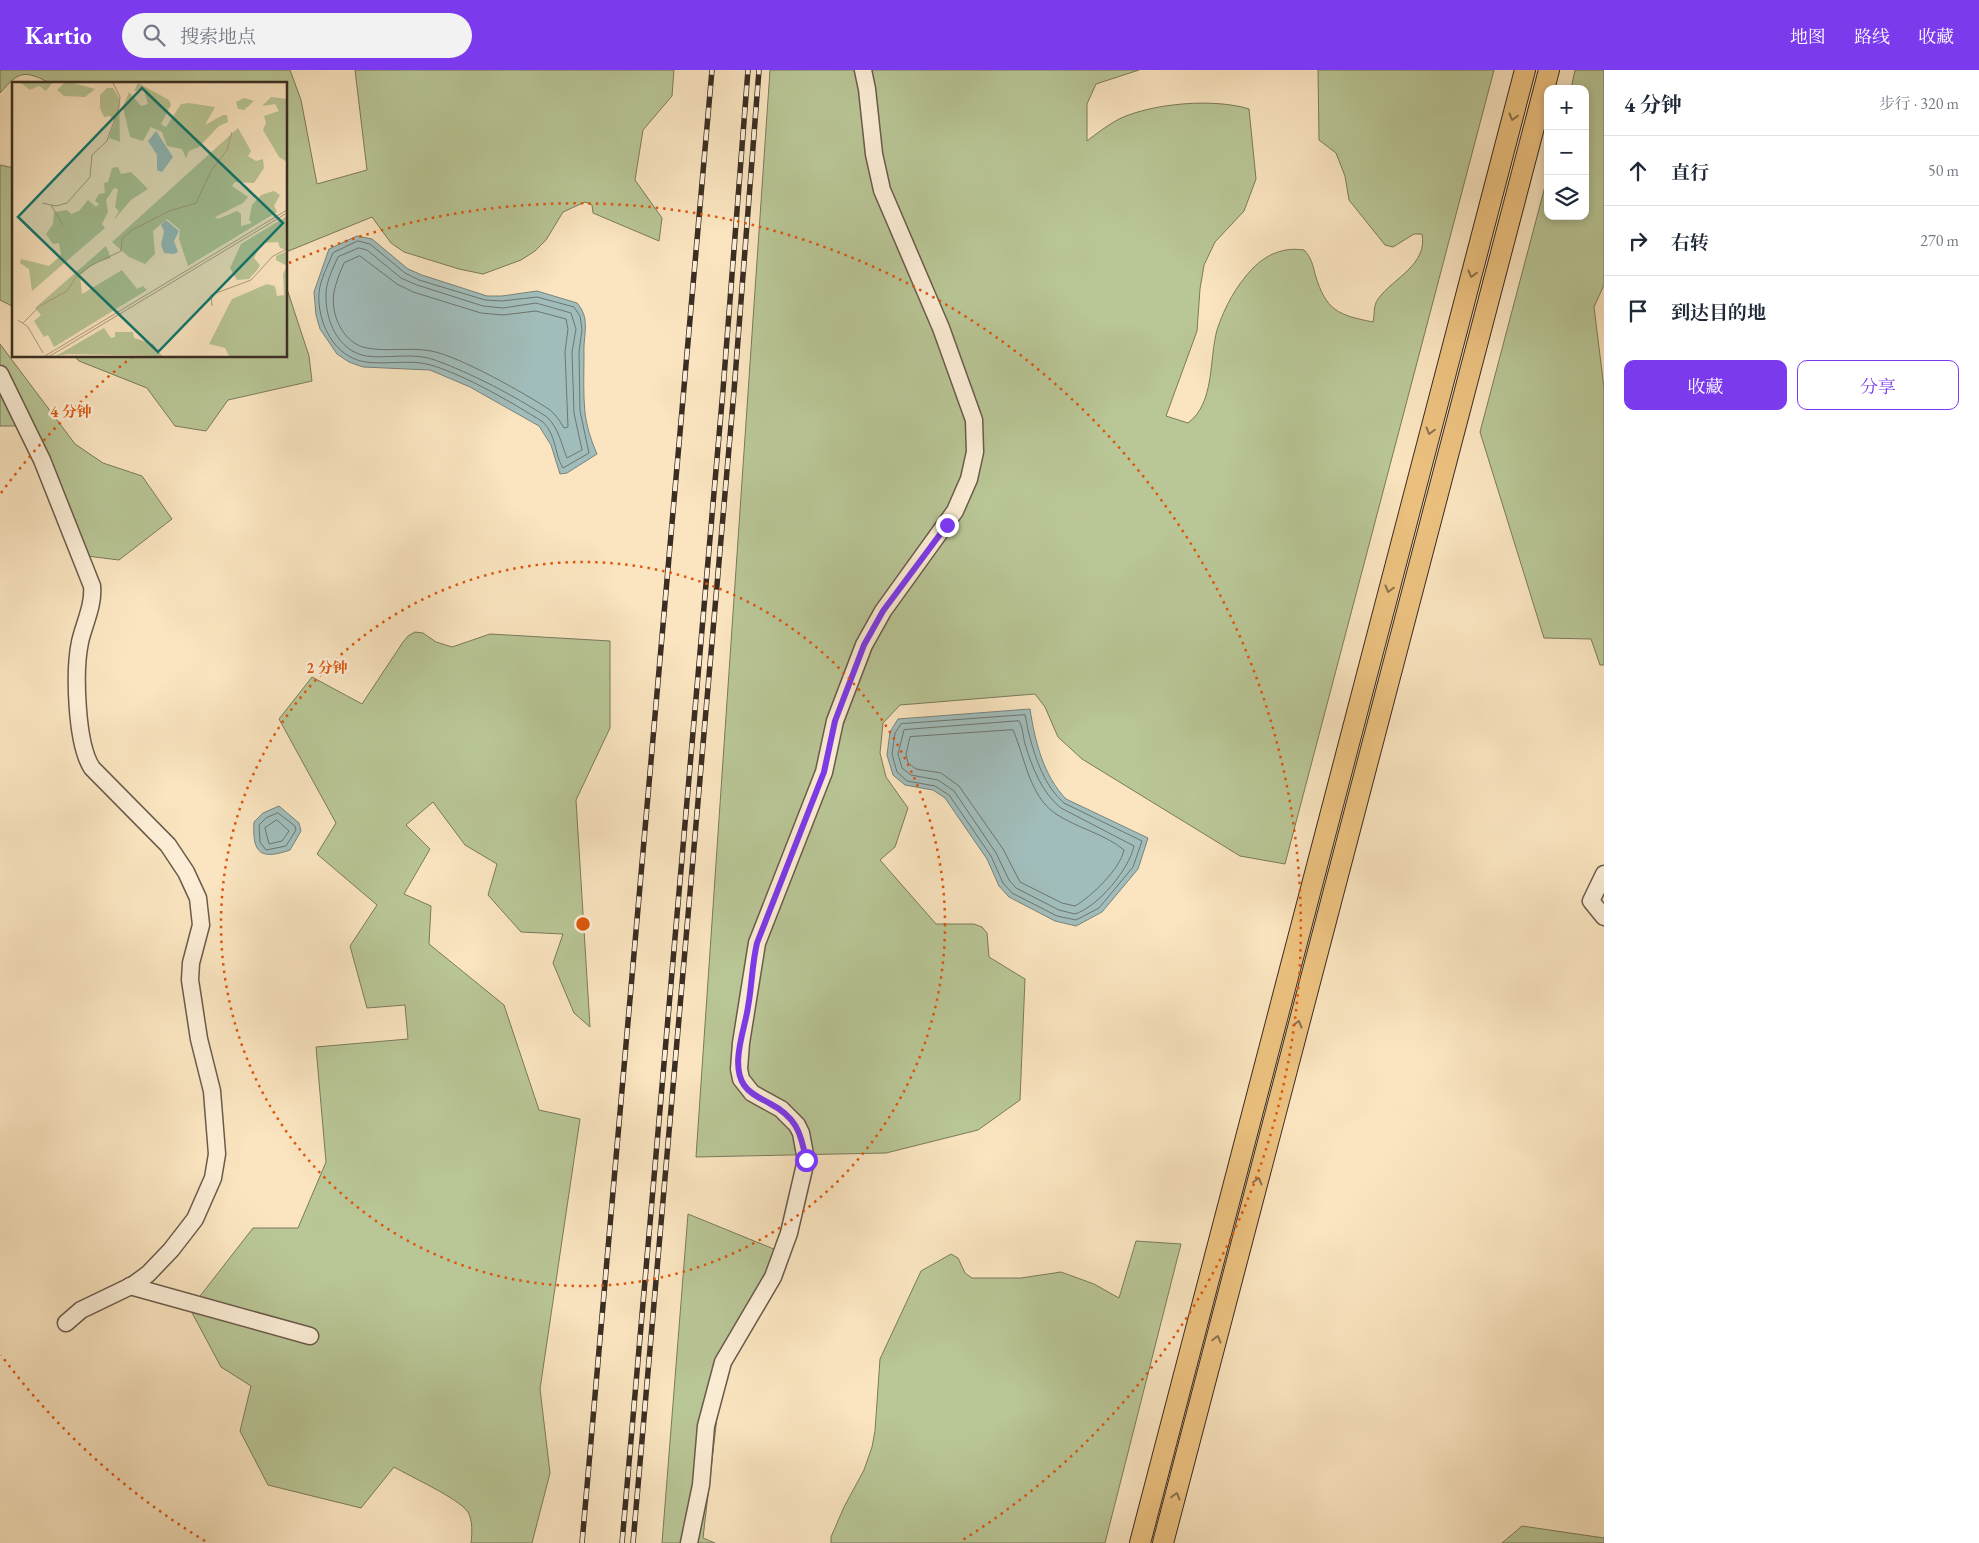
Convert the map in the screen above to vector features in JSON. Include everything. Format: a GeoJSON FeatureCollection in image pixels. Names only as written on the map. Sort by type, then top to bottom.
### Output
{"type":"FeatureCollection","features":[{"type":"Feature","properties":{"kind":"main road"},"geometry":{"type":"LineString","coordinates":[[1140,1543],[1525,70]]}},
{"type":"Feature","properties":{"kind":"main road"},"geometry":{"type":"LineString","coordinates":[[1163,1543],[1549,70]]}},
{"type":"Feature","properties":{"kind":"street"},"geometry":{"type":"LineString","coordinates":[[689,1543],[701,1485],[706,1426],[723,1362],[773,1277],[789,1233],[806,1160],[801,1134],[797,1126],[781,1109],[752,1093],[741,1079],[739,1069],[741,1044],[748,1006],[751,968],[757,943],[824,772],[835,721],[864,645],[883,611],[955,511],[969,479],[975,452],[974,420],[941,328],[882,190],[874,154],[867,88],[863,70]]}},
{"type":"Feature","properties":{"kind":"street"},"geometry":{"type":"LineString","coordinates":[[0,374],[42,460],[92,586],[92,602],[80,645],[78,662],[80,732],[84,753],[92,768],[168,845],[186,872],[198,898],[201,914],[201,925],[191,963],[190,980],[199,1039],[212,1091],[217,1154],[213,1178],[196,1219],[162,1260],[130,1286],[81,1310],[66,1322]]}},
{"type":"Feature","properties":{"kind":"street"},"geometry":{"type":"LineString","coordinates":[[1604,874],[1592,901],[1604,917]]}},
{"type":"Feature","properties":{"kind":"street"},"geometry":{"type":"LineString","coordinates":[[130,1286],[310,1336]]}},
{"type":"Feature","properties":{"kind":"green space"},"geometry":{"type":"Polygon","coordinates":[[[0,70],[290,70],[301,100],[317,184],[367,170],[355,70],[674,70],[672,96],[643,130],[635,180],[662,218],[659,241],[593,213],[592,205],[585,202],[563,212],[546,240],[535,251],[521,260],[483,274],[459,269],[404,252],[391,243],[372,217],[288,251],[288,82],[48,82],[35,76],[23,75],[18,76],[0,93],[0,70]]]}},
{"type":"Feature","properties":{"kind":"green space"},"geometry":{"type":"Polygon","coordinates":[[[770,70],[1139,70],[1096,84],[1087,104],[1087,141],[1119,119],[1149,109],[1201,103],[1249,109],[1256,179],[1244,211],[1215,242],[1204,265],[1197,331],[1166,416],[1188,423],[1197,414],[1207,392],[1217,330],[1224,313],[1241,282],[1264,259],[1283,251],[1304,250],[1310,258],[1319,286],[1329,304],[1351,317],[1373,322],[1378,299],[1384,291],[1415,263],[1420,254],[1422,234],[1414,234],[1393,247],[1385,245],[1349,200],[1345,176],[1336,153],[1319,140],[1318,70],[1494,70],[1285,864],[1240,856],[1082,759],[1058,737],[1045,707],[1035,694],[900,705],[883,723],[880,753],[886,777],[908,808],[895,847],[880,860],[936,924],[974,924],[982,927],[987,933],[989,957],[1025,979],[1020,1100],[978,1130],[886,1153],[696,1157],[770,70]]]}},
{"type":"Feature","properties":{"kind":"green space"},"geometry":{"type":"Polygon","coordinates":[[[1575,70],[1604,70],[1604,285],[1594,307],[1604,388],[1604,665],[1600,665],[1591,639],[1544,638],[1480,432],[1544,190],[1544,220],[1589,220],[1589,85],[1572,85],[1575,70]]]}},
{"type":"Feature","properties":{"kind":"green space"},"geometry":{"type":"Polygon","coordinates":[[[0,165],[12,168],[12,306],[0,300],[0,165]]]}},
{"type":"Feature","properties":{"kind":"green space"},"geometry":{"type":"Polygon","coordinates":[[[288,292],[309,356],[312,381],[228,400],[206,431],[175,426],[147,388],[79,361],[76,358],[288,358],[288,292]]]}},
{"type":"Feature","properties":{"kind":"green space"},"geometry":{"type":"Polygon","coordinates":[[[0,344],[75,444],[103,463],[142,476],[172,519],[119,560],[87,556],[31,426],[0,426],[0,344]]]}},
{"type":"Feature","properties":{"kind":"green space"},"geometry":{"type":"Polygon","coordinates":[[[415,632],[423,633],[436,642],[452,647],[490,634],[610,641],[610,728],[576,800],[590,1027],[574,1013],[553,963],[563,934],[521,932],[488,895],[497,864],[465,845],[433,802],[406,825],[430,849],[404,894],[431,906],[429,944],[504,1005],[539,1110],[580,1119],[540,1389],[550,1473],[532,1543],[471,1543],[471,1519],[463,1506],[445,1494],[394,1467],[361,1508],[268,1485],[240,1431],[251,1386],[221,1367],[190,1309],[253,1228],[298,1228],[326,1162],[316,1047],[408,1039],[405,1005],[367,1008],[350,946],[377,905],[317,854],[336,823],[279,719],[312,677],[362,704],[403,642],[415,632]]]}},
{"type":"Feature","properties":{"kind":"green space"},"geometry":{"type":"Polygon","coordinates":[[[688,1214],[786,1254],[733,1354],[721,1383],[703,1538],[715,1543],[662,1543],[688,1214]]]}},
{"type":"Feature","properties":{"kind":"green space"},"geometry":{"type":"Polygon","coordinates":[[[1136,1241],[1181,1244],[1105,1543],[831,1543],[831,1537],[844,1507],[864,1470],[872,1447],[875,1431],[880,1359],[921,1271],[951,1254],[958,1258],[965,1273],[972,1278],[1021,1278],[1061,1272],[1094,1284],[1119,1298],[1136,1241]]]}},
{"type":"Feature","properties":{"kind":"green space"},"geometry":{"type":"Polygon","coordinates":[[[1522,1526],[1604,1538],[1604,1543],[1502,1543],[1522,1526]]]}},
{"type":"Feature","properties":{"kind":"water"},"geometry":{"type":"Polygon","coordinates":[[[357,236],[372,239],[408,269],[487,296],[537,291],[577,303],[584,315],[585,321],[585,413],[597,454],[567,473],[560,474],[551,445],[539,426],[470,387],[430,370],[363,367],[349,362],[337,354],[320,329],[316,315],[314,292],[329,249],[357,236]]]}},
{"type":"Feature","properties":{"kind":"water"},"geometry":{"type":"Polygon","coordinates":[[[1030,709],[1041,757],[1051,779],[1066,799],[1148,838],[1138,869],[1102,912],[1076,926],[1055,921],[1009,897],[999,886],[987,859],[945,798],[933,790],[905,785],[893,775],[887,755],[890,732],[898,719],[1030,709]]]}},
{"type":"Feature","properties":{"kind":"water"},"geometry":{"type":"Polygon","coordinates":[[[279,806],[299,823],[301,831],[290,850],[265,854],[257,848],[254,822],[263,813],[279,806]]]}},
{"type":"Feature","properties":{"kind":"railway"},"geometry":{"type":"LineString","coordinates":[[582,1543],[712,70]]}},
{"type":"Feature","properties":{"kind":"railway"},"geometry":{"type":"LineString","coordinates":[[622,1543],[723,390],[748,70]]}},
{"type":"Feature","properties":{"kind":"railway"},"geometry":{"type":"LineString","coordinates":[[633,1543],[734,391],[759,70]]}},
{"type":"Feature","properties":{"kind":"route"},"geometry":{"type":"LineString","coordinates":[[806,1160],[801,1134],[797,1126],[781,1109],[752,1093],[741,1079],[739,1069],[741,1044],[748,1006],[751,968],[757,943],[824,772],[835,721],[864,645],[877,619],[947,525]]}}]}
